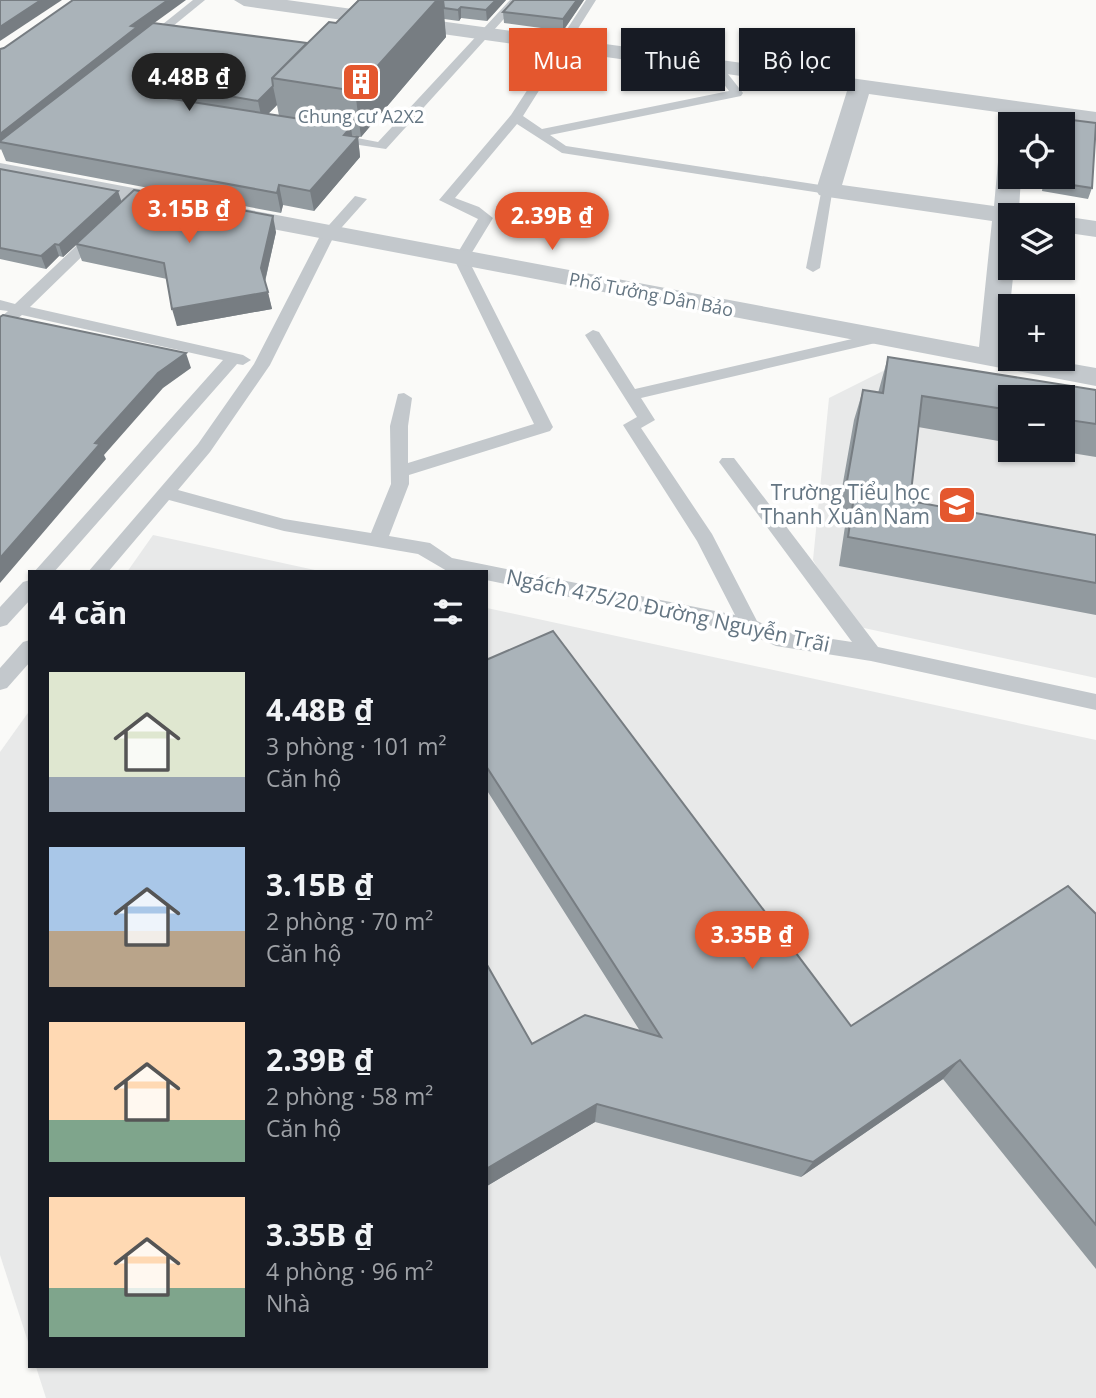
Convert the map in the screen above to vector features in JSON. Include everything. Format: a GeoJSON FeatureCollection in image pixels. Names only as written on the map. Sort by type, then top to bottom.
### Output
{"type":"FeatureCollection","features":[{"type":"Feature","properties":{"kind":"street"},"geometry":{"type":"LineString","coordinates":[[244,0],[309,4],[371,18],[509,38]]}},
{"type":"Feature","properties":{"kind":"street"},"geometry":{"type":"LineString","coordinates":[[725,67],[860,86],[998,113]]}},
{"type":"Feature","properties":{"kind":"street"},"geometry":{"type":"LineString","coordinates":[[860,86],[828,190],[998,214]]}},
{"type":"Feature","properties":{"kind":"street"},"geometry":{"type":"LineString","coordinates":[[1075,118],[1096,119]]}},
{"type":"Feature","properties":{"kind":"street","name":"Phố Tưởng Dân Bảo"},"geometry":{"type":"LineString","coordinates":[[0,170],[132,201],[328,234],[1096,377]]}},
{"type":"Feature","properties":{"kind":"street"},"geometry":{"type":"LineString","coordinates":[[1075,226],[1096,229]]}},
{"type":"Feature","properties":{"kind":"street"},"geometry":{"type":"LineString","coordinates":[[993,359],[1001,280]]}},
{"type":"Feature","properties":{"kind":"lane"},"geometry":{"type":"LineString","coordinates":[[137,50],[201,0]]}},
{"type":"Feature","properties":{"kind":"lane"},"geometry":{"type":"LineString","coordinates":[[320,135],[381,146],[516,0]]}},
{"type":"Feature","properties":{"kind":"lane"},"geometry":{"type":"LineString","coordinates":[[571,28],[591,0]]}},
{"type":"Feature","properties":{"kind":"lane"},"geometry":{"type":"LineString","coordinates":[[541,133],[737,93],[725,78]]}},
{"type":"Feature","properties":{"kind":"lane"},"geometry":{"type":"LineString","coordinates":[[400,472],[544,427],[461,259],[486,218],[474,210],[446,200],[516,117],[532,91]]}},
{"type":"Feature","properties":{"kind":"lane"},"geometry":{"type":"LineString","coordinates":[[516,117],[562,149],[828,190],[813,268]]}},
{"type":"Feature","properties":{"kind":"lane"},"geometry":{"type":"LineString","coordinates":[[99,570],[204,448],[262,365],[328,234],[360,199]]}},
{"type":"Feature","properties":{"kind":"lane"},"geometry":{"type":"LineString","coordinates":[[0,327],[107,225]]}},
{"type":"Feature","properties":{"kind":"lane"},"geometry":{"type":"LineString","coordinates":[[0,305],[262,365]]}},
{"type":"Feature","properties":{"kind":"lane"},"geometry":{"type":"LineString","coordinates":[[593,335],[647,420],[631,425],[705,540],[750,626]]}},
{"type":"Feature","properties":{"kind":"lane"},"geometry":{"type":"LineString","coordinates":[[630,395],[878,338]]}},
{"type":"Feature","properties":{"kind":"lane"},"geometry":{"type":"LineString","coordinates":[[45,570],[191,410],[233,358]]}},
{"type":"Feature","properties":{"kind":"lane"},"geometry":{"type":"LineString","coordinates":[[377,542],[400,484],[399,426],[404,398]]}},
{"type":"Feature","properties":{"kind":"lane"},"geometry":{"type":"LineString","coordinates":[[729,462],[871,653]]}},
{"type":"Feature","properties":{"kind":"lane","name":"Ngách 475/20 Đường Nguyễn Trãi"},"geometry":{"type":"LineString","coordinates":[[166,493],[284,525],[423,548],[447,564],[476,570]]}},
{"type":"Feature","properties":{"kind":"lane","name":"Ngách 475/20 Đường Nguyễn Trãi"},"geometry":{"type":"LineString","coordinates":[[488,572],[750,626],[776,638],[871,653],[1096,702]]}},
{"type":"Feature","properties":{"kind":"lane"},"geometry":{"type":"LineString","coordinates":[[0,620],[28,589]]}},
{"type":"Feature","properties":{"kind":"lane"},"geometry":{"type":"LineString","coordinates":[[0,682],[28,650]]}},
{"type":"Feature","properties":{"kind":"shaded area","name":"Trường Tiểu học Thanh Xuân Nam"},"geometry":{"type":"Polygon","coordinates":[[[889,368],[998,394],[998,462],[1075,462],[1075,432],[1096,404],[1096,678],[850,625],[813,560],[829,398],[889,368]]]}},
{"type":"Feature","properties":{"kind":"shaded area"},"geometry":{"type":"Polygon","coordinates":[[[153,535],[315,570],[128,570],[153,535]]]}},
{"type":"Feature","properties":{"kind":"shaded area"},"geometry":{"type":"Polygon","coordinates":[[[488,608],[1096,740],[1096,1398],[46,1398],[36,1368],[488,1368],[488,608]]]}},
{"type":"Feature","properties":{"kind":"shaded area"},"geometry":{"type":"Polygon","coordinates":[[[28,713],[28,1342],[0,1255],[0,752],[28,713]]]}},
{"type":"Feature","properties":{"kind":"building"},"geometry":{"type":"Polygon","coordinates":[[[0,0],[41,0],[0,27],[0,0]]]}},
{"type":"Feature","properties":{"kind":"building"},"geometry":{"type":"Polygon","coordinates":[[[73,0],[168,0],[131,26],[137,27],[0,134],[0,49],[73,0]]]}},
{"type":"Feature","properties":{"kind":"building"},"geometry":{"type":"Polygon","coordinates":[[[359,0],[437,0],[355,91],[272,78],[329,22],[336,23],[359,0]]]}},
{"type":"Feature","properties":{"kind":"building"},"geometry":{"type":"Polygon","coordinates":[[[443,0],[496,0],[486,10],[461,7],[458,10],[444,8],[443,0]]]}},
{"type":"Feature","properties":{"kind":"building"},"geometry":{"type":"Polygon","coordinates":[[[514,0],[577,0],[563,19],[503,12],[514,0]]]}},
{"type":"Feature","properties":{"kind":"building"},"geometry":{"type":"Polygon","coordinates":[[[153,23],[307,43],[272,78],[273,86],[258,101],[155,83],[146,89],[154,96],[351,127],[344,135],[358,137],[310,191],[279,185],[277,193],[0,142],[153,23]]]}},
{"type":"Feature","properties":{"kind":"building"},"geometry":{"type":"Polygon","coordinates":[[[1075,120],[1096,123],[1092,188],[1075,185],[1075,120]]]}},
{"type":"Feature","properties":{"kind":"building"},"geometry":{"type":"Polygon","coordinates":[[[0,169],[118,191],[59,245],[55,244],[41,256],[0,248],[0,169]]]}},
{"type":"Feature","properties":{"kind":"building"},"geometry":{"type":"Polygon","coordinates":[[[134,190],[273,216],[261,268],[268,292],[172,309],[164,263],[76,244],[134,190]]]}},
{"type":"Feature","properties":{"kind":"building"},"geometry":{"type":"Polygon","coordinates":[[[3,315],[186,353],[158,373],[95,443],[100,444],[0,558],[0,317],[3,315]]]}},
{"type":"Feature","properties":{"kind":"building"},"geometry":{"type":"Polygon","coordinates":[[[888,357],[1064,385],[998,385],[998,408],[922,396],[910,501],[1096,535],[1096,583],[848,537],[856,483],[847,481],[863,390],[883,393],[888,357]]]}},
{"type":"Feature","properties":{"kind":"building"},"geometry":{"type":"Polygon","coordinates":[[[1075,387],[1096,390],[1096,424],[1075,421],[1075,387]]]}},
{"type":"Feature","properties":{"kind":"building"},"geometry":{"type":"Polygon","coordinates":[[[553,631],[851,1026],[1068,886],[1096,914],[1096,1225],[960,1060],[813,1162],[597,1104],[488,1168],[488,967],[532,1044],[585,1015],[661,1037],[488,769],[488,659],[553,631]]]}},
{"type":"Feature","properties":{"kind":"place","name":"Chung cư A2X2"},"geometry":{"type":"Point","coordinates":[361,82]}},
{"type":"Feature","properties":{"kind":"place","name":"Trường Tiểu học Thanh Xuân Nam"},"geometry":{"type":"Point","coordinates":[957,505]}}]}
